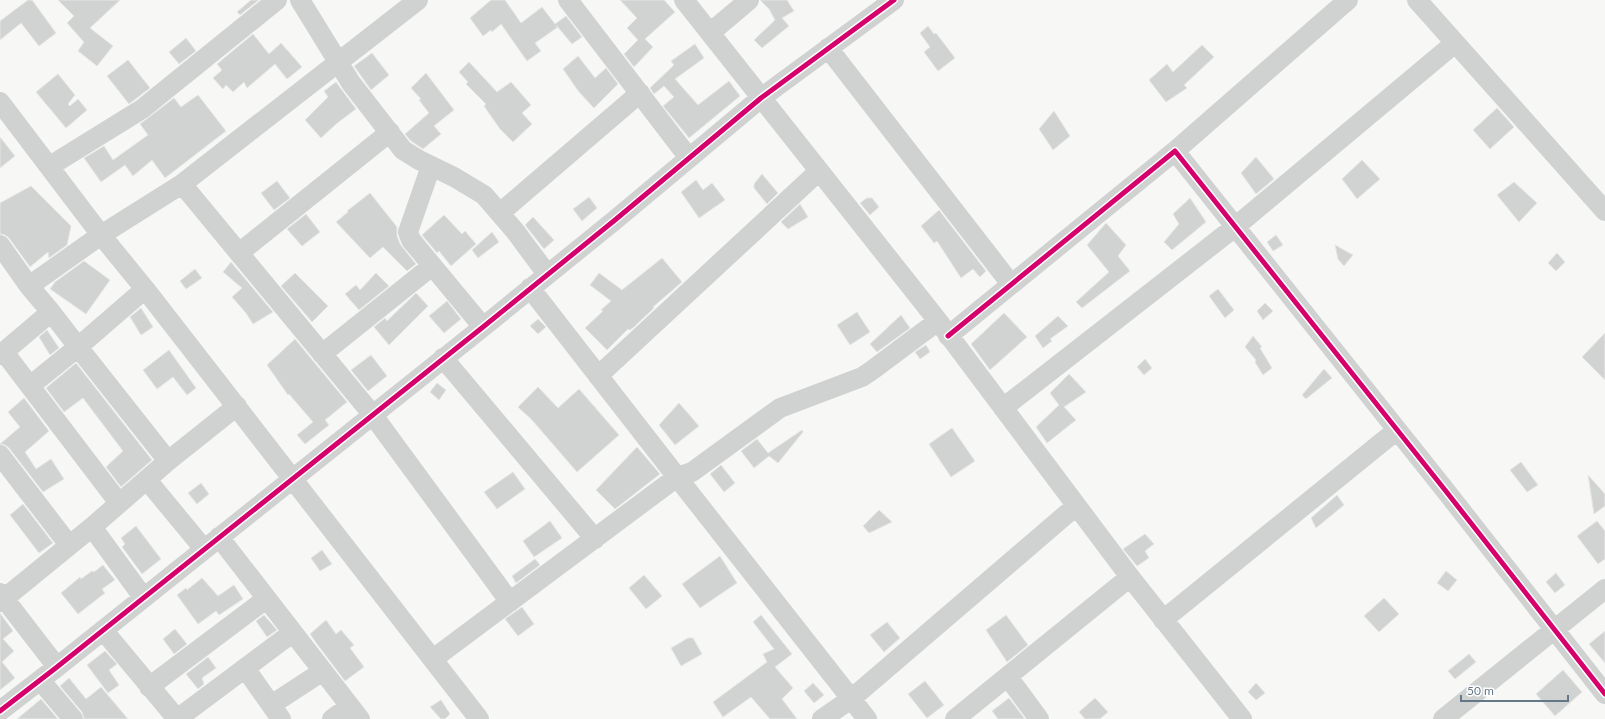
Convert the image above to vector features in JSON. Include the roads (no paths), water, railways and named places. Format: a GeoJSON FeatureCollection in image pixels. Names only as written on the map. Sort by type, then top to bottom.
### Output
{"type":"FeatureCollection","features":[{"type":"Feature","properties":{"kind":"street"},"geometry":{"type":"LineString","coordinates":[[50,166],[142,109],[277,0]]}},
{"type":"Feature","properties":{"kind":"street"},"geometry":{"type":"LineString","coordinates":[[300,0],[351,84],[403,150],[484,195],[500,213],[547,274]]}},
{"type":"Feature","properties":{"kind":"street"},"geometry":{"type":"LineString","coordinates":[[568,0],[689,158]]}},
{"type":"Feature","properties":{"kind":"street"},"geometry":{"type":"LineString","coordinates":[[684,0],[943,328],[1130,577],[1242,719]]}},
{"type":"Feature","properties":{"kind":"street"},"geometry":{"type":"LineString","coordinates":[[710,32],[749,0]]}},
{"type":"Feature","properties":{"kind":"street"},"geometry":{"type":"LineString","coordinates":[[0,710],[57,667],[372,414],[483,327],[761,98],[894,0]]}},
{"type":"Feature","properties":{"kind":"street"},"geometry":{"type":"LineString","coordinates":[[433,659],[677,477],[692,472],[780,408],[862,377],[943,328],[1011,284],[1175,151],[1348,0]]}},
{"type":"Feature","properties":{"kind":"street"},"geometry":{"type":"LineString","coordinates":[[1417,0],[1605,211]]}},
{"type":"Feature","properties":{"kind":"street"},"geometry":{"type":"LineString","coordinates":[[29,286],[102,235],[182,184],[338,63],[413,2]]}},
{"type":"Feature","properties":{"kind":"street"},"geometry":{"type":"LineString","coordinates":[[1003,408],[1235,226],[1455,43]]}},
{"type":"Feature","properties":{"kind":"street"},"geometry":{"type":"LineString","coordinates":[[828,48],[1011,284]]}},
{"type":"Feature","properties":{"kind":"street"},"geometry":{"type":"LineString","coordinates":[[500,213],[640,93]]}},
{"type":"Feature","properties":{"kind":"street"},"geometry":{"type":"LineString","coordinates":[[0,102],[433,659],[473,717]]}},
{"type":"Feature","properties":{"kind":"street"},"geometry":{"type":"LineString","coordinates":[[239,253],[390,132]]}},
{"type":"Feature","properties":{"kind":"street"},"geometry":{"type":"LineString","coordinates":[[1175,151],[1556,630],[1605,694]]}},
{"type":"Feature","properties":{"kind":"street"},"geometry":{"type":"LineString","coordinates":[[431,166],[408,232],[411,240],[483,327]]}},
{"type":"Feature","properties":{"kind":"street"},"geometry":{"type":"LineString","coordinates":[[598,376],[819,172]]}},
{"type":"Feature","properties":{"kind":"street"},"geometry":{"type":"LineString","coordinates":[[182,184],[372,414],[510,602]]}},
{"type":"Feature","properties":{"kind":"street"},"geometry":{"type":"LineString","coordinates":[[1,248],[29,286],[168,461]]}},
{"type":"Feature","properties":{"kind":"street"},"geometry":{"type":"LineString","coordinates":[[322,354],[432,266]]}},
{"type":"Feature","properties":{"kind":"street"},"geometry":{"type":"LineString","coordinates":[[530,288],[867,719]]}},
{"type":"Feature","properties":{"kind":"street"},"geometry":{"type":"LineString","coordinates":[[30,386],[145,289]]}},
{"type":"Feature","properties":{"kind":"street"},"geometry":{"type":"LineString","coordinates":[[51,312],[2,354],[30,386],[119,503]]}},
{"type":"Feature","properties":{"kind":"street"},"geometry":{"type":"LineString","coordinates":[[443,358],[595,539]]}},
{"type":"Feature","properties":{"kind":"street"},"geometry":{"type":"LineString","coordinates":[[57,667],[1,597],[92,527],[168,461],[237,406]]}},
{"type":"Feature","properties":{"kind":"street"},"geometry":{"type":"LineString","coordinates":[[1163,620],[1397,430]]}},
{"type":"Feature","properties":{"kind":"street"},"geometry":{"type":"LineString","coordinates":[[0,455],[69,545]]}},
{"type":"Feature","properties":{"kind":"street"},"geometry":{"type":"LineString","coordinates":[[146,480],[212,543],[266,599],[355,712],[332,719]]}},
{"type":"Feature","properties":{"kind":"street"},"geometry":{"type":"LineString","coordinates":[[822,719],[851,699],[1076,506]]}},
{"type":"Feature","properties":{"kind":"street"},"geometry":{"type":"LineString","coordinates":[[92,527],[143,598]]}},
{"type":"Feature","properties":{"kind":"street"},"geometry":{"type":"LineString","coordinates":[[956,719],[1130,577]]}},
{"type":"Feature","properties":{"kind":"street"},"geometry":{"type":"LineString","coordinates":[[1443,719],[1556,630],[1605,589]]}},
{"type":"Feature","properties":{"kind":"street"},"geometry":{"type":"LineString","coordinates":[[149,686],[266,599]]}},
{"type":"Feature","properties":{"kind":"street"},"geometry":{"type":"LineString","coordinates":[[103,630],[177,719],[292,633]]}},
{"type":"Feature","properties":{"kind":"street"},"geometry":{"type":"LineString","coordinates":[[245,668],[276,712],[323,671]]}},
{"type":"Feature","properties":{"kind":"street"},"geometry":{"type":"LineString","coordinates":[[1008,677],[1039,719]]}},
{"type":"Feature","properties":{"kind":"street"},"geometry":{"type":"LineString","coordinates":[[40,680],[73,719]]}}]}
